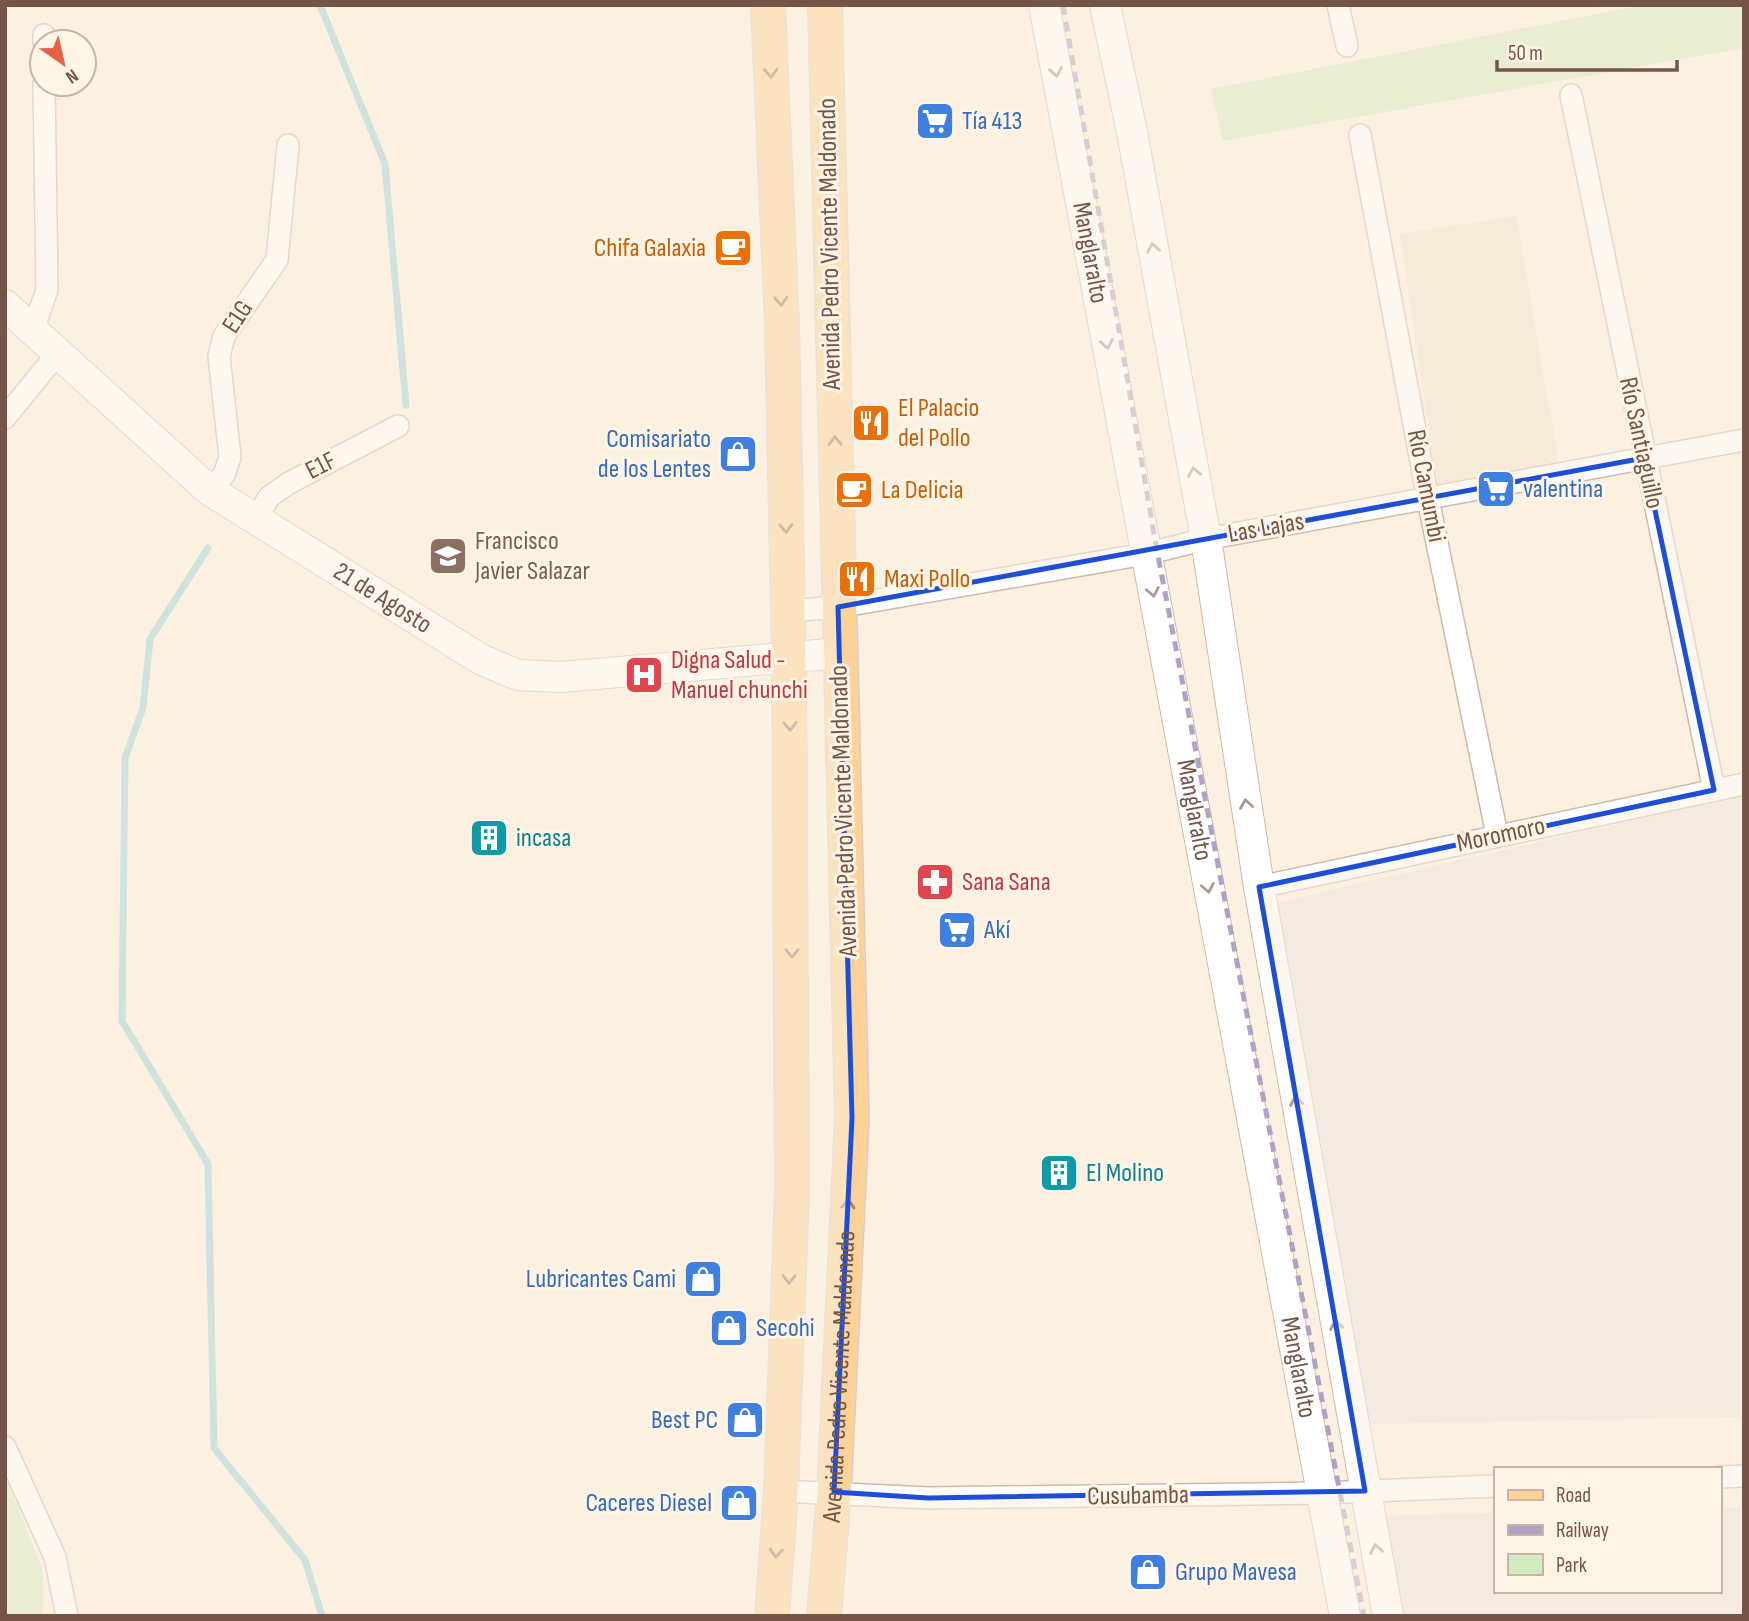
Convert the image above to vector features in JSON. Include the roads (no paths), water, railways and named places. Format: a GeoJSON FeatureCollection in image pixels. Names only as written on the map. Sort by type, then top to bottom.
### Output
{"type":"FeatureCollection","features":[{"type":"Feature","properties":{"kind":"main road","name":"Avenida Pedro Vicente Maldonado"},"geometry":{"type":"LineString","coordinates":[[768,5],[782,324],[789,657],[792,1190],[781,1491],[772,1616]]}},
{"type":"Feature","properties":{"kind":"main road","name":"Avenida Pedro Vicente Maldonado"},"geometry":{"type":"LineString","coordinates":[[824,1616],[834,1492],[852,1118],[825,5]]}},
{"type":"Feature","properties":{"kind":"main road","name":"Manglaralto"},"geometry":{"type":"LineString","coordinates":[[1044,5],[1345,1616]]}},
{"type":"Feature","properties":{"kind":"main road","name":"Manglaralto"},"geometry":{"type":"LineString","coordinates":[[1105,5],[1132,132],[1206,539],[1259,887],[1388,1616]]}},
{"type":"Feature","properties":{"kind":"main road","name":"21 de Agosto"},"geometry":{"type":"LineString","coordinates":[[5,305],[209,490],[482,660],[518,675],[561,677],[840,653]]}},
{"type":"Feature","properties":{"kind":"street"},"geometry":{"type":"LineString","coordinates":[[1338,5],[1346,46]]}},
{"type":"Feature","properties":{"kind":"street","name":"Río Santiaguillo"},"geometry":{"type":"LineString","coordinates":[[1571,95],[1714,790]]}},
{"type":"Feature","properties":{"kind":"street"},"geometry":{"type":"LineString","coordinates":[[33,330],[47,290],[44,98]]}},
{"type":"Feature","properties":{"kind":"street","name":"Río Camumbi"},"geometry":{"type":"LineString","coordinates":[[1360,135],[1428,499],[1497,835]]}},
{"type":"Feature","properties":{"kind":"street","name":"E1G"},"geometry":{"type":"LineString","coordinates":[[209,490],[224,475],[230,457],[219,356],[224,336],[277,260],[288,145]]}},
{"type":"Feature","properties":{"kind":"street"},"geometry":{"type":"LineString","coordinates":[[5,418],[57,354]]}},
{"type":"Feature","properties":{"kind":"street","name":"E1F"},"geometry":{"type":"LineString","coordinates":[[256,519],[269,497],[289,483],[398,426]]}},
{"type":"Feature","properties":{"kind":"street","name":"Las Lajas"},"geometry":{"type":"LineString","coordinates":[[788,611],[838,607],[1145,554],[1206,539],[1744,440]]}},
{"type":"Feature","properties":{"kind":"street","name":"Moromoro"},"geometry":{"type":"LineString","coordinates":[[1259,887],[1744,784]]}},
{"type":"Feature","properties":{"kind":"street"},"geometry":{"type":"LineString","coordinates":[[5,1447],[55,1557],[67,1616]]}},
{"type":"Feature","properties":{"kind":"street"},"geometry":{"type":"LineString","coordinates":[[1721,1477],[1744,1476]]}},
{"type":"Feature","properties":{"kind":"street","name":"Cusubamba"},"geometry":{"type":"LineString","coordinates":[[781,1491],[928,1498],[1322,1493],[1494,1486]]}},
{"type":"Feature","properties":{"kind":"waterway"},"geometry":{"type":"LineString","coordinates":[[320,5],[385,164],[406,405]]}},
{"type":"Feature","properties":{"kind":"waterway"},"geometry":{"type":"LineString","coordinates":[[208,548],[150,639],[143,708],[125,758],[122,1021],[208,1164],[214,1448],[305,1560],[322,1616]]}},
{"type":"Feature","properties":{"kind":"railway"},"geometry":{"type":"LineString","coordinates":[[1063,5],[1157,551],[1364,1616]]}},
{"type":"Feature","properties":{"kind":"place","name":"Tía 413"},"geometry":{"type":"Point","coordinates":[935,121]}},
{"type":"Feature","properties":{"kind":"place","name":"Chifa Galaxia"},"geometry":{"type":"Point","coordinates":[733,248]}},
{"type":"Feature","properties":{"kind":"place","name":"El Palacio del Pollo"},"geometry":{"type":"Point","coordinates":[871,423]}},
{"type":"Feature","properties":{"kind":"place","name":"Comisariato de los Lentes"},"geometry":{"type":"Point","coordinates":[738,454]}},
{"type":"Feature","properties":{"kind":"place","name":"valentina"},"geometry":{"type":"Point","coordinates":[1496,489]}},
{"type":"Feature","properties":{"kind":"place","name":"La Delicia"},"geometry":{"type":"Point","coordinates":[854,490]}},
{"type":"Feature","properties":{"kind":"place","name":"Francisco Javier Salazar"},"geometry":{"type":"Point","coordinates":[448,556]}},
{"type":"Feature","properties":{"kind":"place","name":"Maxi Pollo"},"geometry":{"type":"Point","coordinates":[857,579]}},
{"type":"Feature","properties":{"kind":"place","name":"Digna Salud - Manuel chunchi"},"geometry":{"type":"Point","coordinates":[644,675]}},
{"type":"Feature","properties":{"kind":"place","name":"incasa"},"geometry":{"type":"Point","coordinates":[489,838]}},
{"type":"Feature","properties":{"kind":"place","name":"Sana Sana"},"geometry":{"type":"Point","coordinates":[935,882]}},
{"type":"Feature","properties":{"kind":"place","name":"Akí"},"geometry":{"type":"Point","coordinates":[957,930]}},
{"type":"Feature","properties":{"kind":"place","name":"El Molino"},"geometry":{"type":"Point","coordinates":[1059,1173]}},
{"type":"Feature","properties":{"kind":"place","name":"Lubricantes Cami"},"geometry":{"type":"Point","coordinates":[703,1279]}},
{"type":"Feature","properties":{"kind":"place","name":"Secohi"},"geometry":{"type":"Point","coordinates":[729,1328]}},
{"type":"Feature","properties":{"kind":"place","name":"Best PC"},"geometry":{"type":"Point","coordinates":[745,1420]}},
{"type":"Feature","properties":{"kind":"place","name":"Caceres Diesel"},"geometry":{"type":"Point","coordinates":[739,1503]}},
{"type":"Feature","properties":{"kind":"place","name":"Grupo Mavesa"},"geometry":{"type":"Point","coordinates":[1148,1572]}}]}
